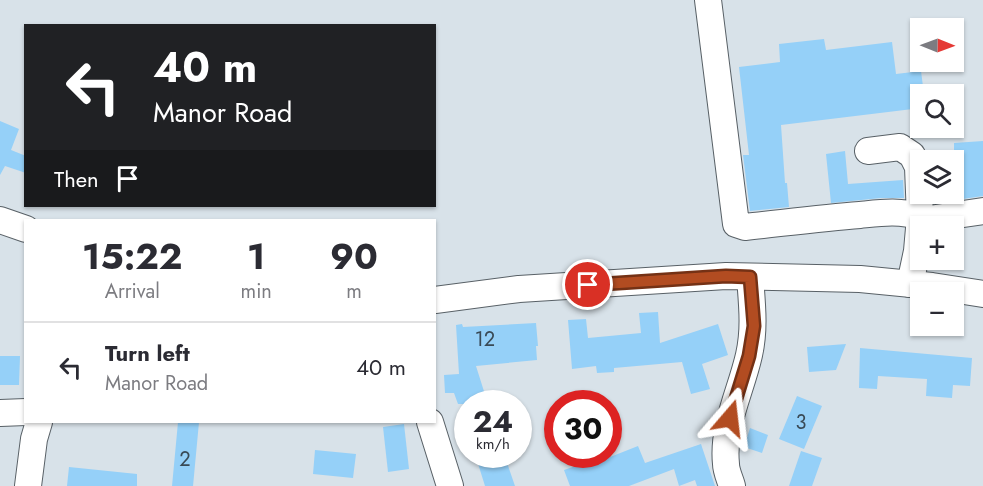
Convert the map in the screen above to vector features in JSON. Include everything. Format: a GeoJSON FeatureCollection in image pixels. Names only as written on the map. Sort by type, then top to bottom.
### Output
{"type":"FeatureCollection","features":[{"type":"Feature","properties":{"kind":"street"},"geometry":{"type":"LineString","coordinates":[[708,0],[736,224],[745,228],[893,212],[908,212],[918,216]]}},
{"type":"Feature","properties":{"kind":"street"},"geometry":{"type":"LineString","coordinates":[[868,150],[900,147],[912,155],[918,167],[920,216]]}},
{"type":"Feature","properties":{"kind":"street"},"geometry":{"type":"LineString","coordinates":[[952,216],[983,212]]}},
{"type":"Feature","properties":{"kind":"street"},"geometry":{"type":"LineString","coordinates":[[0,220],[24,228]]}},
{"type":"Feature","properties":{"kind":"street"},"geometry":{"type":"LineString","coordinates":[[436,300],[519,289],[726,276],[860,279],[910,284]]}},
{"type":"Feature","properties":{"kind":"street"},"geometry":{"type":"LineString","coordinates":[[732,486],[726,465],[726,441],[730,418],[749,356],[754,326],[750,277]]}},
{"type":"Feature","properties":{"kind":"street"},"geometry":{"type":"LineString","coordinates":[[964,291],[983,294]]}},
{"type":"Feature","properties":{"kind":"street"},"geometry":{"type":"LineString","coordinates":[[0,413],[24,412]]}},
{"type":"Feature","properties":{"kind":"street"},"geometry":{"type":"LineString","coordinates":[[28,486],[34,439],[39,423]]}},
{"type":"Feature","properties":{"kind":"street"},"geometry":{"type":"LineString","coordinates":[[430,423],[450,486]]}},
{"type":"Feature","properties":{"kind":"building"},"geometry":{"type":"Polygon","coordinates":[[[824,39],[826,50],[892,42],[896,74],[921,72],[923,84],[910,84],[910,109],[781,125],[789,207],[750,211],[743,155],[749,155],[739,67],[780,62],[779,44],[824,39]]]}},
{"type":"Feature","properties":{"kind":"building"},"geometry":{"type":"Polygon","coordinates":[[[0,121],[19,129],[11,150],[24,155],[24,172],[5,166],[0,175],[0,121]]]}},
{"type":"Feature","properties":{"kind":"building"},"geometry":{"type":"Polygon","coordinates":[[[983,141],[983,196],[964,199],[964,150],[954,150],[954,143],[983,141]]]}},
{"type":"Feature","properties":{"kind":"building"},"geometry":{"type":"Polygon","coordinates":[[[845,151],[848,184],[903,180],[904,198],[831,203],[826,154],[845,151]]]}},
{"type":"Feature","properties":{"kind":"building"},"geometry":{"type":"Polygon","coordinates":[[[658,312],[660,343],[718,324],[728,355],[702,364],[710,389],[691,394],[682,362],[614,368],[614,372],[597,373],[596,366],[572,369],[568,320],[586,319],[588,338],[641,333],[639,313],[658,312]]]}},
{"type":"Feature","properties":{"kind":"building"},"geometry":{"type":"Polygon","coordinates":[[[536,323],[537,360],[476,366],[484,390],[454,390],[454,393],[445,393],[444,375],[459,374],[456,325],[462,324],[463,327],[536,323]]]}},
{"type":"Feature","properties":{"kind":"building"},"geometry":{"type":"Polygon","coordinates":[[[846,344],[836,370],[809,372],[807,347],[846,344]]]}},
{"type":"Feature","properties":{"kind":"building"},"geometry":{"type":"Polygon","coordinates":[[[860,348],[972,358],[970,386],[953,385],[952,398],[926,396],[927,379],[878,376],[877,389],[859,388],[860,348]]]}},
{"type":"Feature","properties":{"kind":"building"},"geometry":{"type":"Polygon","coordinates":[[[0,356],[20,356],[19,385],[0,385],[0,356]]]}},
{"type":"Feature","properties":{"kind":"building"},"geometry":{"type":"Polygon","coordinates":[[[797,396],[822,406],[804,449],[779,439],[797,396]]]}},
{"type":"Feature","properties":{"kind":"building"},"geometry":{"type":"Polygon","coordinates":[[[178,423],[199,423],[193,486],[172,486],[178,423]]]}},
{"type":"Feature","properties":{"kind":"building"},"geometry":{"type":"Polygon","coordinates":[[[404,424],[409,469],[388,472],[383,427],[404,424]]]}},
{"type":"Feature","properties":{"kind":"building"},"geometry":{"type":"Polygon","coordinates":[[[750,428],[768,435],[762,453],[744,447],[750,428]]]}},
{"type":"Feature","properties":{"kind":"building"},"geometry":{"type":"Polygon","coordinates":[[[701,444],[715,486],[697,486],[695,480],[679,486],[674,469],[629,486],[570,486],[564,470],[622,468],[622,452],[638,446],[645,463],[701,444]]]}},
{"type":"Feature","properties":{"kind":"building"},"geometry":{"type":"Polygon","coordinates":[[[315,450],[356,454],[353,478],[313,474],[315,450]]]}},
{"type":"Feature","properties":{"kind":"building"},"geometry":{"type":"Polygon","coordinates":[[[801,451],[822,458],[812,486],[789,486],[801,451]]]}},
{"type":"Feature","properties":{"kind":"building"},"geometry":{"type":"Polygon","coordinates":[[[69,467],[137,474],[137,486],[67,486],[69,467]]]}},
{"type":"Feature","properties":{"kind":"building"},"geometry":{"type":"Polygon","coordinates":[[[479,468],[509,468],[515,486],[485,486],[479,468]]]}},
{"type":"Feature","properties":{"kind":"route"},"geometry":{"type":"LineString","coordinates":[[588,285],[726,276],[750,277],[754,326],[749,356],[730,418]]}}]}
